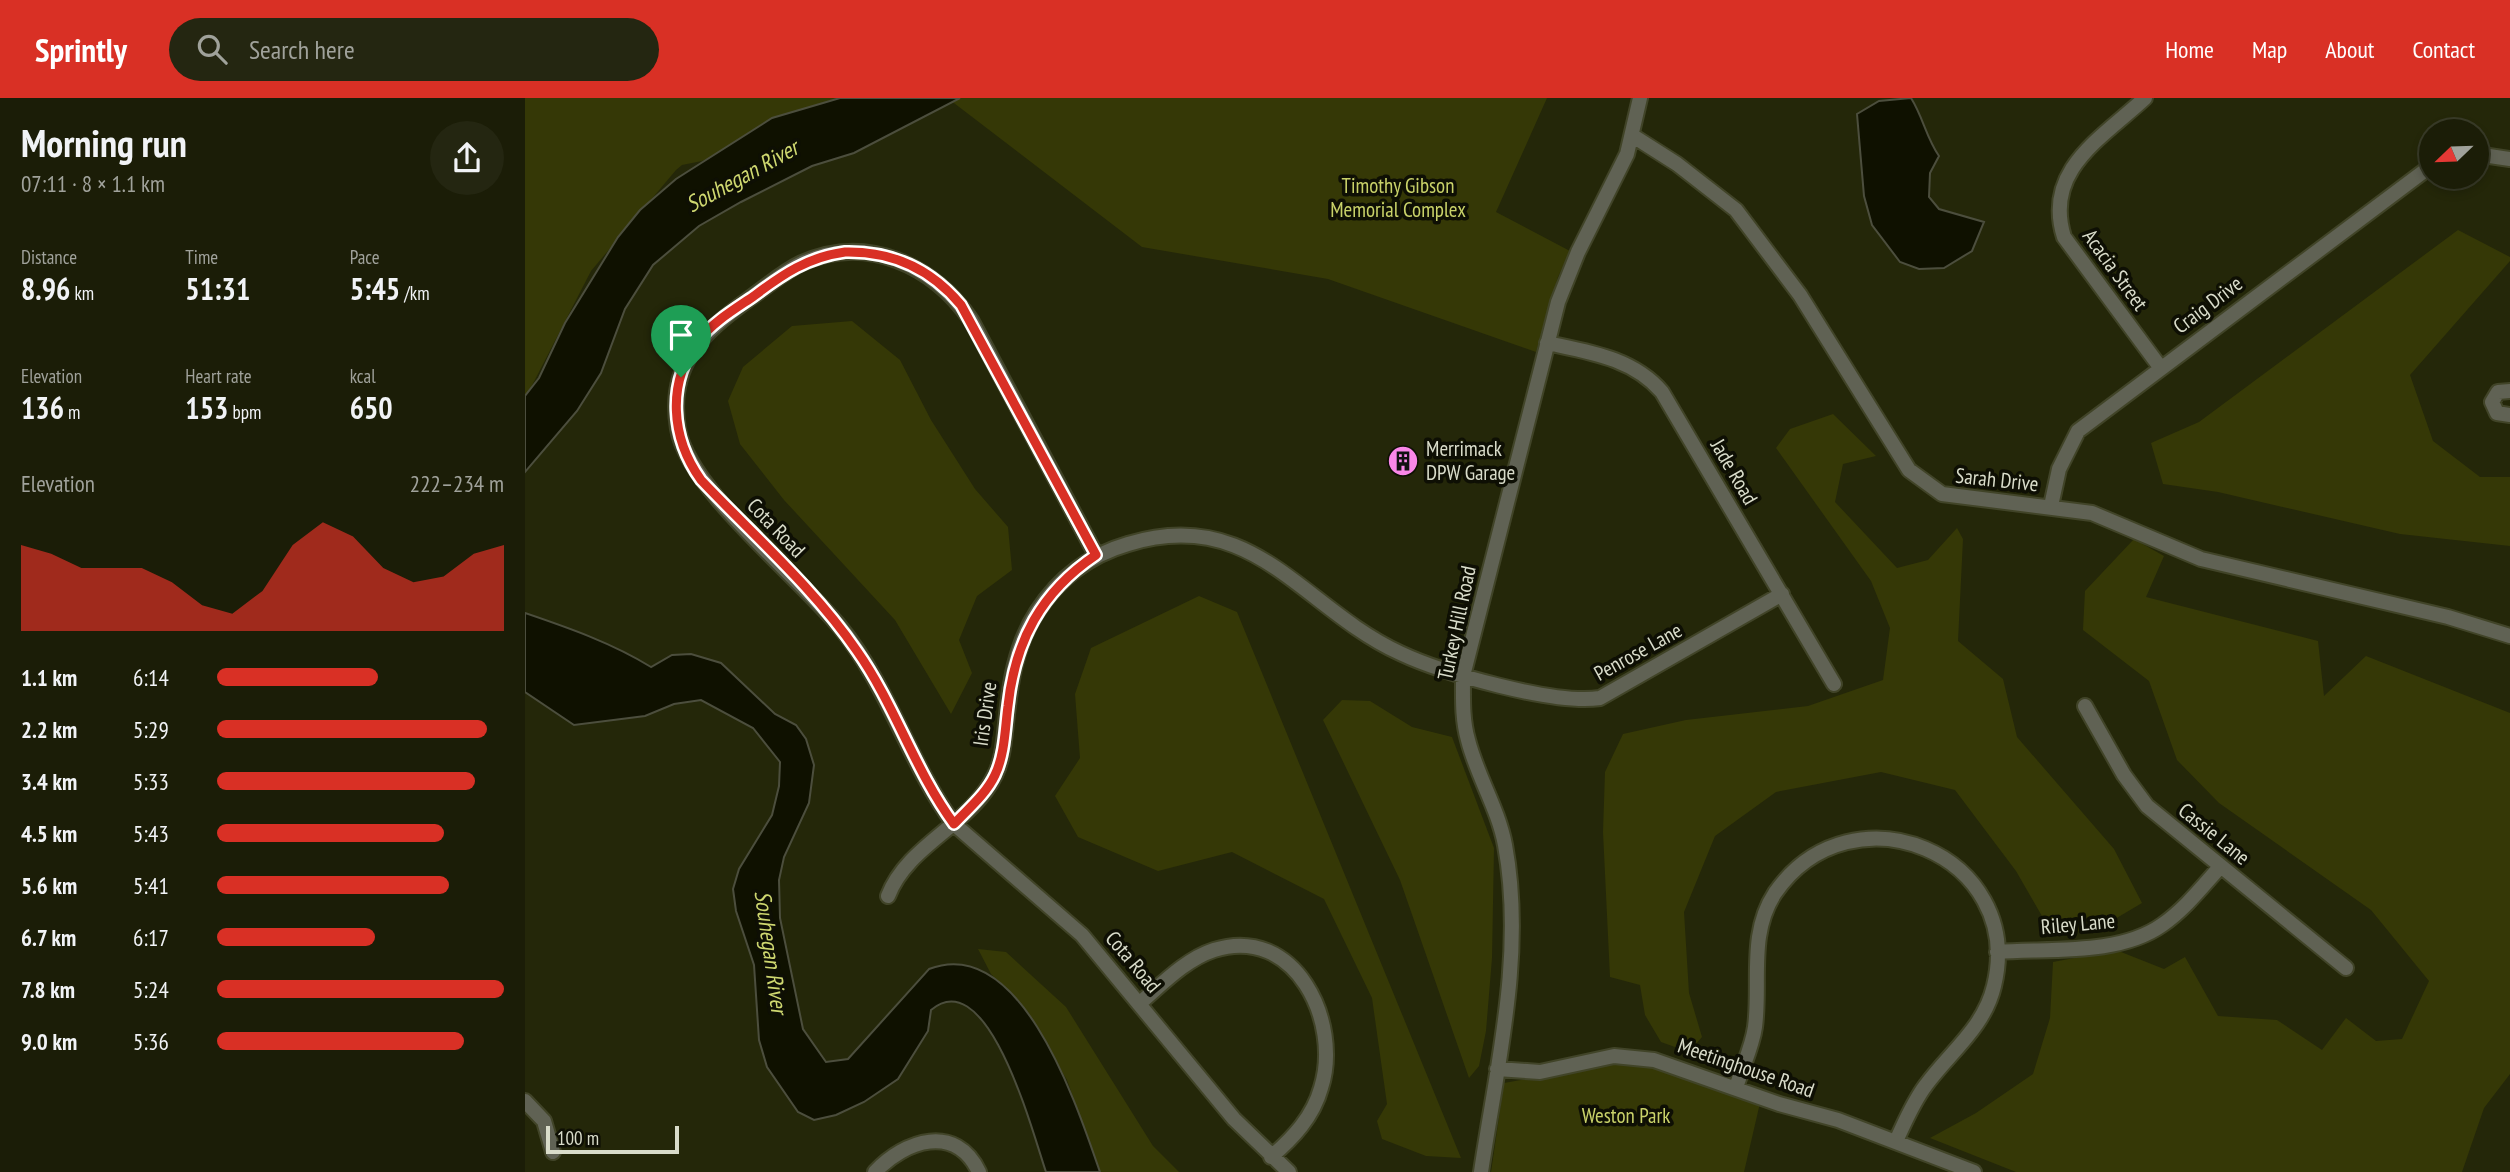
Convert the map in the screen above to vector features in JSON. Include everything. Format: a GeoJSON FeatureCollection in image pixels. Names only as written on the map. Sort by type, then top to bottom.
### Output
{"type":"FeatureCollection","features":[{"type":"Feature","properties":{"kind":"street","name":"Turkey Hill Road"},"geometry":{"type":"LineString","coordinates":[[1481,1172],[1511,952],[1509,884],[1505,845],[1497,815],[1468,740],[1464,716],[1463,676],[1563,286],[1619,173],[1633,136],[1640,98]]}},
{"type":"Feature","properties":{"kind":"street","name":"Acacia Street"},"geometry":{"type":"LineString","coordinates":[[2145,98],[2078,160],[2066,177],[2059,197],[2058,218],[2064,237],[2160,367]]}},
{"type":"Feature","properties":{"kind":"street","name":"Sarah Drive"},"geometry":{"type":"LineString","coordinates":[[1633,136],[1686,170],[1736,210],[1800,295],[1909,470],[1924,484],[1942,495],[2051,506],[2113,520],[2201,559],[2448,617],[2510,636]]}},
{"type":"Feature","properties":{"kind":"street"},"geometry":{"type":"LineString","coordinates":[[2489,156],[2510,159]]}},
{"type":"Feature","properties":{"kind":"street","name":"Craig Drive"},"geometry":{"type":"LineString","coordinates":[[2051,506],[2059,469],[2078,431],[2419,175]]}},
{"type":"Feature","properties":{"kind":"street","name":"Cota Road"},"geometry":{"type":"LineString","coordinates":[[1096,555],[971,320],[943,286],[918,268],[890,257],[860,252],[814,258],[786,272],[717,323],[691,352],[675,401],[681,444],[693,469],[841,628],[871,672],[939,803],[954,824],[1082,934],[1234,1119],[1289,1172]]}},
{"type":"Feature","properties":{"kind":"street","name":"Jade Road"},"geometry":{"type":"LineString","coordinates":[[1547,343],[1610,358],[1648,376],[1674,410],[1834,684]]}},
{"type":"Feature","properties":{"kind":"street"},"geometry":{"type":"LineString","coordinates":[[2510,391],[2498,392],[2493,402],[2497,413],[2510,415]]}},
{"type":"Feature","properties":{"kind":"street","name":"Iris Drive"},"geometry":{"type":"LineString","coordinates":[[888,896],[897,874],[954,824],[985,792],[996,773],[1013,669],[1027,630],[1056,588],[1096,555],[1140,540],[1161,537],[1203,536],[1223,541],[1270,561],[1354,625],[1399,653],[1463,676]]}},
{"type":"Feature","properties":{"kind":"street","name":"Penrose Lane"},"geometry":{"type":"LineString","coordinates":[[1463,676],[1579,701],[1600,698],[1782,594]]}},
{"type":"Feature","properties":{"kind":"street","name":"Cassie Lane"},"geometry":{"type":"LineString","coordinates":[[2085,706],[2135,792],[2160,818],[2346,968]]}},
{"type":"Feature","properties":{"kind":"street"},"geometry":{"type":"LineString","coordinates":[[1736,1088],[1754,1028],[1757,953],[1762,921],[1774,895],[1792,872],[1828,848],[1856,839],[1885,837],[1914,843],[1940,855],[1963,873],[1981,897],[1992,924],[1997,953],[1994,986],[1982,1017],[1919,1095],[1896,1141]]}},
{"type":"Feature","properties":{"kind":"street","name":"Riley Lane"},"geometry":{"type":"LineString","coordinates":[[1997,953],[2094,946],[2135,938],[2163,924],[2179,911],[2220,867]]}},
{"type":"Feature","properties":{"kind":"street"},"geometry":{"type":"LineString","coordinates":[[1140,1003],[1193,960],[1212,950],[1232,945],[1252,946],[1272,953],[1304,981],[1323,1017],[1328,1059],[1321,1089],[1308,1117],[1271,1157]]}},
{"type":"Feature","properties":{"kind":"street","name":"Meetinghouse Road"},"geometry":{"type":"LineString","coordinates":[[1497,1069],[1540,1072],[1604,1057],[1633,1056],[1664,1063],[1896,1141],[1974,1172]]}},
{"type":"Feature","properties":{"kind":"street"},"geometry":{"type":"LineString","coordinates":[[525,1101],[544,1121],[553,1152]]}},
{"type":"Feature","properties":{"kind":"street"},"geometry":{"type":"LineString","coordinates":[[875,1172],[899,1152],[918,1144],[940,1141],[960,1147],[979,1172]]}},
{"type":"Feature","properties":{"kind":"green space"},"geometry":{"type":"Polygon","coordinates":[[[525,98],[851,98],[702,161],[682,165],[676,170],[591,271],[525,399],[525,98]]]}},
{"type":"Feature","properties":{"kind":"green space","name":"Timothy Gibson Memorial Complex"},"geometry":{"type":"Polygon","coordinates":[[[1547,98],[1496,212],[1570,251],[1558,277],[1536,352],[1328,279],[1142,247],[950,100],[1547,98]]]}},
{"type":"Feature","properties":{"kind":"green space"},"geometry":{"type":"Polygon","coordinates":[[[2458,230],[2510,257],[2510,261],[2410,375],[2433,441],[2480,477],[2510,477],[2510,546],[2400,534],[2218,492],[2163,484],[2151,443],[2199,422],[2458,230]]]}},
{"type":"Feature","properties":{"kind":"green space"},"geometry":{"type":"Polygon","coordinates":[[[852,321],[900,360],[931,420],[975,489],[1008,527],[1012,570],[977,596],[959,640],[972,673],[951,714],[895,620],[784,500],[740,444],[728,401],[743,367],[792,326],[852,321]]]}},
{"type":"Feature","properties":{"kind":"green space"},"geometry":{"type":"Polygon","coordinates":[[[1833,414],[1876,456],[1843,464],[1835,502],[1897,568],[1928,560],[1957,528],[1963,539],[1958,641],[2003,679],[2017,737],[2114,849],[2142,903],[2093,932],[2050,930],[2016,871],[1955,790],[1881,772],[1776,792],[1715,836],[1684,912],[1689,993],[1702,1037],[1689,1052],[1661,1042],[1645,1015],[1640,985],[1610,977],[1603,832],[1605,772],[1623,734],[1686,720],[1808,706],[1883,680],[1890,628],[1871,581],[1776,448],[1790,429],[1833,414]]]}},
{"type":"Feature","properties":{"kind":"green space"},"geometry":{"type":"Polygon","coordinates":[[[2134,539],[2164,556],[2146,597],[2318,641],[2324,696],[2366,656],[2510,713],[2510,1074],[2484,1108],[2462,1172],[2016,1172],[1930,1138],[1976,1113],[2033,1074],[2050,1018],[2053,962],[2116,950],[2164,969],[2185,957],[2218,1016],[2277,1020],[2322,1050],[2346,1018],[2376,1041],[2402,1039],[2429,981],[2371,910],[2219,803],[2177,760],[2149,681],[2083,630],[2085,591],[2134,539]]]}},
{"type":"Feature","properties":{"kind":"green space"},"geometry":{"type":"Polygon","coordinates":[[[1199,596],[1237,612],[1461,1158],[1426,1156],[1382,1139],[1377,1121],[1387,1104],[1372,998],[1324,899],[1232,852],[1158,871],[1078,837],[1055,796],[1080,758],[1075,694],[1091,648],[1199,596]]]}},
{"type":"Feature","properties":{"kind":"green space"},"geometry":{"type":"Polygon","coordinates":[[[1342,700],[1370,701],[1412,727],[1452,737],[1494,848],[1492,958],[1486,1031],[1479,1066],[1469,1078],[1400,880],[1323,720],[1342,700]]]}},
{"type":"Feature","properties":{"kind":"green space"},"geometry":{"type":"Polygon","coordinates":[[[978,949],[1006,952],[1066,1007],[1153,1146],[1179,1172],[1100,1172],[1067,1080],[1019,1001],[991,974],[978,949]]]}},
{"type":"Feature","properties":{"kind":"green space","name":"Weston Park"},"geometry":{"type":"Polygon","coordinates":[[[1634,1059],[1760,1103],[1744,1172],[1491,1172],[1504,1083],[1634,1059]]]}},
{"type":"Feature","properties":{"kind":"water","name":"Souhegan River"},"geometry":{"type":"Polygon","coordinates":[[[840,98],[960,98],[854,153],[812,166],[741,202],[699,226],[653,265],[625,309],[601,373],[577,411],[525,472],[525,396],[539,378],[565,323],[618,237],[640,210],[676,179],[772,118],[840,98]]]}},
{"type":"Feature","properties":{"kind":"water"},"geometry":{"type":"Polygon","coordinates":[[[1911,98],[1939,156],[1930,173],[1929,197],[1939,209],[1984,222],[1972,251],[1944,268],[1919,269],[1900,262],[1872,225],[1864,196],[1857,114],[1879,101],[1911,98]]]}},
{"type":"Feature","properties":{"kind":"water","name":"Souhegan River"},"geometry":{"type":"Polygon","coordinates":[[[525,613],[606,643],[651,667],[672,655],[691,654],[721,663],[775,714],[796,725],[806,739],[814,765],[809,803],[784,857],[779,880],[780,918],[803,1029],[826,1062],[848,1059],[929,969],[962,965],[992,977],[1018,1001],[1041,1033],[1061,1071],[1100,1172],[1046,1172],[1006,1060],[990,1031],[972,1010],[952,1001],[931,1010],[928,1031],[898,1079],[864,1102],[836,1115],[814,1120],[798,1112],[767,1067],[759,1040],[754,965],[736,911],[733,889],[739,869],[772,815],[779,786],[780,762],[753,728],[701,700],[674,704],[645,716],[574,725],[525,692],[525,613]]]}},
{"type":"Feature","properties":{"kind":"place","name":"Merrimack DPW Garage"},"geometry":{"type":"Point","coordinates":[1403,461]}},
{"type":"Feature","properties":{"kind":"route"},"geometry":{"type":"LineString","coordinates":[[875,253],[918,268],[943,286],[971,320],[1096,555],[1063,581],[1049,596],[1027,630],[1013,669],[1002,752],[996,773],[985,792],[954,824],[939,803],[871,672],[841,628],[693,469],[681,444],[678,430],[675,401],[681,377],[691,352],[709,329],[786,272],[814,258],[829,254],[875,253]]}}]}
